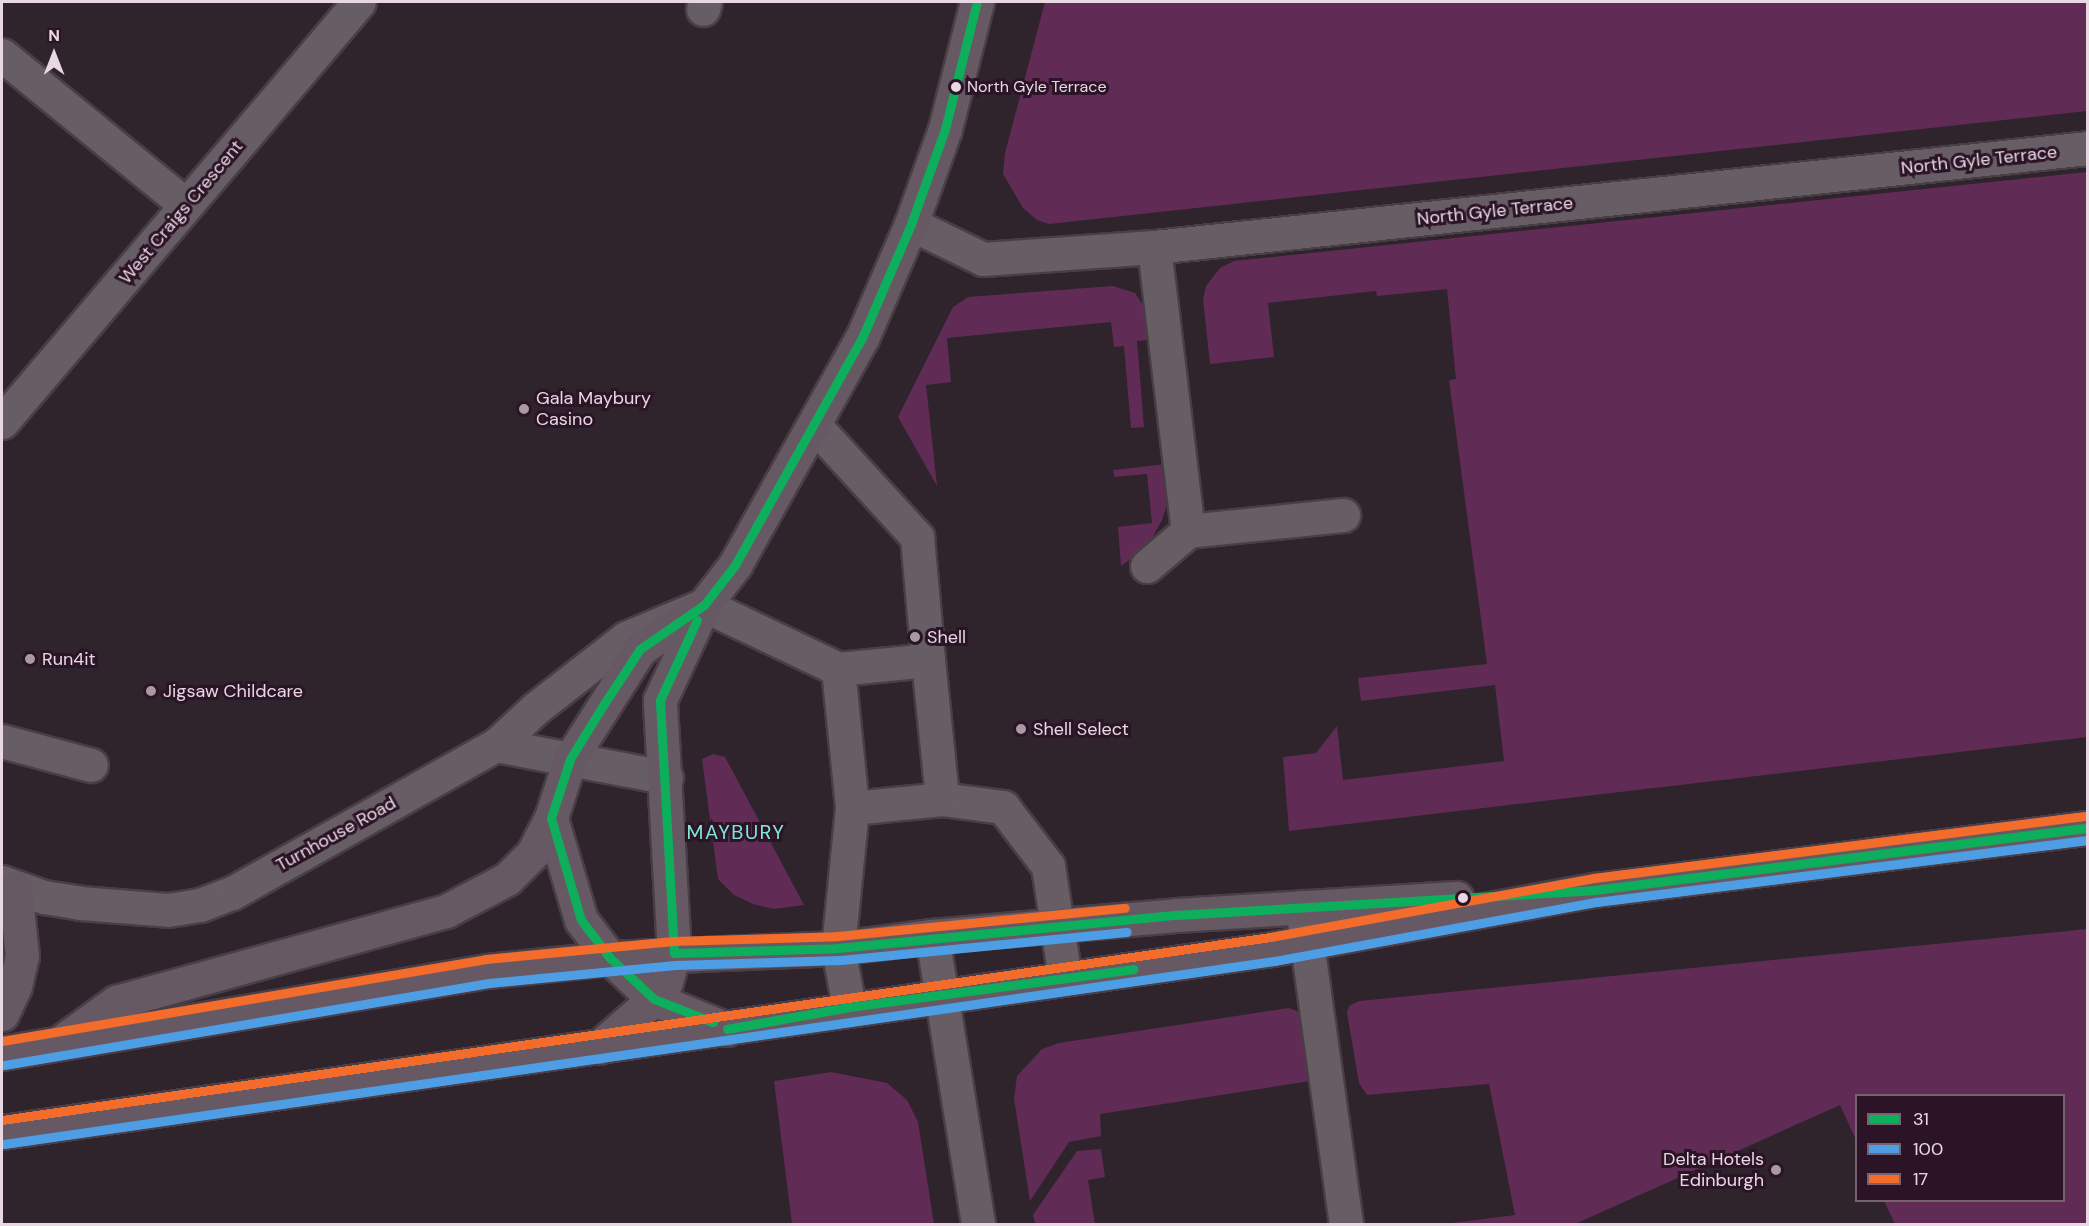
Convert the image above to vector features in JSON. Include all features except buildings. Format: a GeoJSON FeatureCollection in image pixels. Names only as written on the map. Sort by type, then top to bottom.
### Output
{"type":"FeatureCollection","features":[{"type":"Feature","properties":{"kind":"main road"},"geometry":{"type":"LineString","coordinates":[[599,1047],[654,999],[666,982],[674,953],[666,777],[659,722],[660,700],[704,605],[735,565],[815,426],[862,338],[911,224],[945,129],[976,2]]}},
{"type":"Feature","properties":{"kind":"main road"},"geometry":{"type":"LineString","coordinates":[[58,1044],[116,1002],[446,911],[507,879],[533,853],[551,818],[570,759],[640,649],[704,605]]}},
{"type":"Feature","properties":{"kind":"main road"},"geometry":{"type":"LineString","coordinates":[[551,818],[580,920],[610,958],[654,999],[727,1029]]}},
{"type":"Feature","properties":{"kind":"main road"},"geometry":{"type":"LineString","coordinates":[[2,1132],[727,1029],[849,1007],[1309,943],[1595,890],[2088,828]]}},
{"type":"Feature","properties":{"kind":"main road"},"geometry":{"type":"LineString","coordinates":[[2,1014],[15,986],[22,956],[22,923],[8,884]]}},
{"type":"Feature","properties":{"kind":"main road"},"geometry":{"type":"LineString","coordinates":[[2,1053],[487,971],[610,958],[674,953],[838,948],[932,936],[1058,928],[1302,907],[1595,890]]}},
{"type":"Feature","properties":{"kind":"street","name":"West Craigs Crescent"},"geometry":{"type":"LineString","coordinates":[[2,422],[359,2]]}},
{"type":"Feature","properties":{"kind":"street"},"geometry":{"type":"LineString","coordinates":[[2,55],[186,205]]}},
{"type":"Feature","properties":{"kind":"street","name":"North Gyle Terrace"},"geometry":{"type":"LineString","coordinates":[[911,224],[983,260],[1154,247],[2088,148]]}},
{"type":"Feature","properties":{"kind":"street"},"geometry":{"type":"LineString","coordinates":[[1154,247],[1188,531]]}},
{"type":"Feature","properties":{"kind":"street"},"geometry":{"type":"LineString","coordinates":[[815,426],[917,537],[942,799]]}},
{"type":"Feature","properties":{"kind":"street"},"geometry":{"type":"LineString","coordinates":[[1147,566],[1188,531],[1343,515]]}},
{"type":"Feature","properties":{"kind":"street"},"geometry":{"type":"LineString","coordinates":[[704,605],[838,669],[928,660]]}},
{"type":"Feature","properties":{"kind":"street","name":"Turnhouse Road"},"geometry":{"type":"LineString","coordinates":[[8,884],[80,903],[168,910],[200,905],[232,892],[496,745],[536,708],[626,638],[704,605]]}},
{"type":"Feature","properties":{"kind":"street"},"geometry":{"type":"LineString","coordinates":[[838,669],[852,808],[838,948],[849,1007]]}},
{"type":"Feature","properties":{"kind":"street"},"geometry":{"type":"LineString","coordinates":[[2,741],[91,765]]}},
{"type":"Feature","properties":{"kind":"street"},"geometry":{"type":"LineString","coordinates":[[496,745],[666,777]]}},
{"type":"Feature","properties":{"kind":"street"},"geometry":{"type":"LineString","coordinates":[[852,808],[942,799],[1003,807],[1048,866],[1065,978]]}},
{"type":"Feature","properties":{"kind":"street"},"geometry":{"type":"LineString","coordinates":[[1302,907],[1309,943],[1346,1224]]}},
{"type":"Feature","properties":{"kind":"street"},"geometry":{"type":"LineString","coordinates":[[932,936],[978,1224]]}},
{"type":"Feature","properties":{"kind":"shaded area"},"geometry":{"type":"Polygon","coordinates":[[[1045,2],[2087,2],[2087,111],[1049,224],[1037,220],[1023,208],[1003,174],[1005,153],[1045,2]]]}},
{"type":"Feature","properties":{"kind":"shaded area"},"geometry":{"type":"Polygon","coordinates":[[[2087,172],[2087,737],[1289,831],[1283,757],[1316,753],[1337,726],[1343,780],[1504,761],[1495,685],[1361,701],[1358,678],[1487,664],[1449,380],[1456,379],[1447,289],[1377,296],[1376,291],[1268,303],[1274,357],[1210,364],[1203,299],[1206,286],[1220,268],[1234,261],[2087,172]]]}},
{"type":"Feature","properties":{"kind":"shaded area"},"geometry":{"type":"Polygon","coordinates":[[[1113,286],[1135,293],[1147,311],[1149,340],[1137,341],[1144,427],[1131,428],[1124,346],[1114,347],[1111,322],[947,338],[951,382],[926,385],[937,486],[898,417],[953,307],[968,297],[1113,286]]]}},
{"type":"Feature","properties":{"kind":"shaded area"},"geometry":{"type":"Polygon","coordinates":[[[1167,464],[1168,502],[1162,520],[1147,547],[1121,566],[1118,527],[1152,523],[1147,474],[1114,477],[1113,470],[1167,464]]]}},
{"type":"Feature","properties":{"kind":"shaded area"},"geometry":{"type":"Polygon","coordinates":[[[713,754],[725,757],[804,905],[774,909],[753,904],[734,895],[718,879],[702,759],[713,754]]]}},
{"type":"Feature","properties":{"kind":"shaded area"},"geometry":{"type":"Polygon","coordinates":[[[2087,929],[2087,1224],[1895,1224],[1884,1202],[2065,1202],[2065,1094],[1855,1094],[1855,1138],[1840,1105],[1575,1224],[1444,1224],[1515,1215],[1489,1084],[1367,1095],[1359,1083],[1347,1013],[1349,1006],[1359,1001],[2087,929]]]}},
{"type":"Feature","properties":{"kind":"shaded area"},"geometry":{"type":"Polygon","coordinates":[[[1289,1008],[1302,1013],[1310,1081],[1100,1114],[1101,1136],[1069,1142],[1030,1201],[1014,1099],[1017,1076],[1042,1049],[1059,1043],[1289,1008]]]}},
{"type":"Feature","properties":{"kind":"shaded area"},"geometry":{"type":"Polygon","coordinates":[[[831,1072],[887,1083],[907,1100],[918,1122],[934,1224],[792,1224],[774,1081],[831,1072]]]}},
{"type":"Feature","properties":{"kind":"shaded area"},"geometry":{"type":"Polygon","coordinates":[[[1101,1149],[1105,1177],[1088,1180],[1095,1224],[1035,1224],[1033,1215],[1077,1151],[1101,1149]]]}},
{"type":"Feature","properties":{"kind":"transit line","name":"31"},"geometry":{"type":"LineString","coordinates":[[713,1022],[654,999],[610,958],[581,920],[551,818],[570,759],[602,707],[640,649],[704,605],[735,565],[862,338],[911,224],[945,129],[977,2]]}},
{"type":"Feature","properties":{"kind":"transit line","name":"31"},"geometry":{"type":"LineString","coordinates":[[674,953],[660,700],[697,620]]}},
{"type":"Feature","properties":{"kind":"transit line","name":"17"},"geometry":{"type":"LineString","coordinates":[[2,1120],[1270,937],[1594,878],[2087,816]]}},
{"type":"Feature","properties":{"kind":"transit line","name":"31"},"geometry":{"type":"LineString","coordinates":[[674,953],[838,948],[1176,915],[1595,890],[2088,828]]}},
{"type":"Feature","properties":{"kind":"transit line","name":"100"},"geometry":{"type":"LineString","coordinates":[[4,1144],[1274,961],[1597,902],[2088,840]]}},
{"type":"Feature","properties":{"kind":"transit line","name":"17"},"geometry":{"type":"LineString","coordinates":[[2,1041],[486,959],[673,941],[837,936],[1125,908]]}},
{"type":"Feature","properties":{"kind":"transit line","name":"100"},"geometry":{"type":"LineString","coordinates":[[4,1065],[489,983],[675,965],[840,960],[1127,932]]}},
{"type":"Feature","properties":{"kind":"transit line","name":"31"},"geometry":{"type":"LineString","coordinates":[[727,1029],[849,1007],[1133,969]]}},
{"type":"Feature","properties":{"kind":"place","name":"North Gyle Terrace"},"geometry":{"type":"Point","coordinates":[956,87]}},
{"type":"Feature","properties":{"kind":"place","name":"Gala Maybury Casino"},"geometry":{"type":"Point","coordinates":[524,409]}},
{"type":"Feature","properties":{"kind":"place","name":"Shell"},"geometry":{"type":"Point","coordinates":[915,637]}},
{"type":"Feature","properties":{"kind":"place","name":"Run4it"},"geometry":{"type":"Point","coordinates":[30,659]}},
{"type":"Feature","properties":{"kind":"place","name":"Jigsaw Childcare"},"geometry":{"type":"Point","coordinates":[151,691]}},
{"type":"Feature","properties":{"kind":"place","name":"Shell Select"},"geometry":{"type":"Point","coordinates":[1021,729]}},
{"type":"Feature","properties":{"kind":"place","name":"Delta Hotels Edinburgh"},"geometry":{"type":"Point","coordinates":[1776,1170]}},
{"type":"Feature","properties":{"kind":"district","name":"MAYBURY"},"geometry":{"type":"Point","coordinates":[736,832]}}]}
